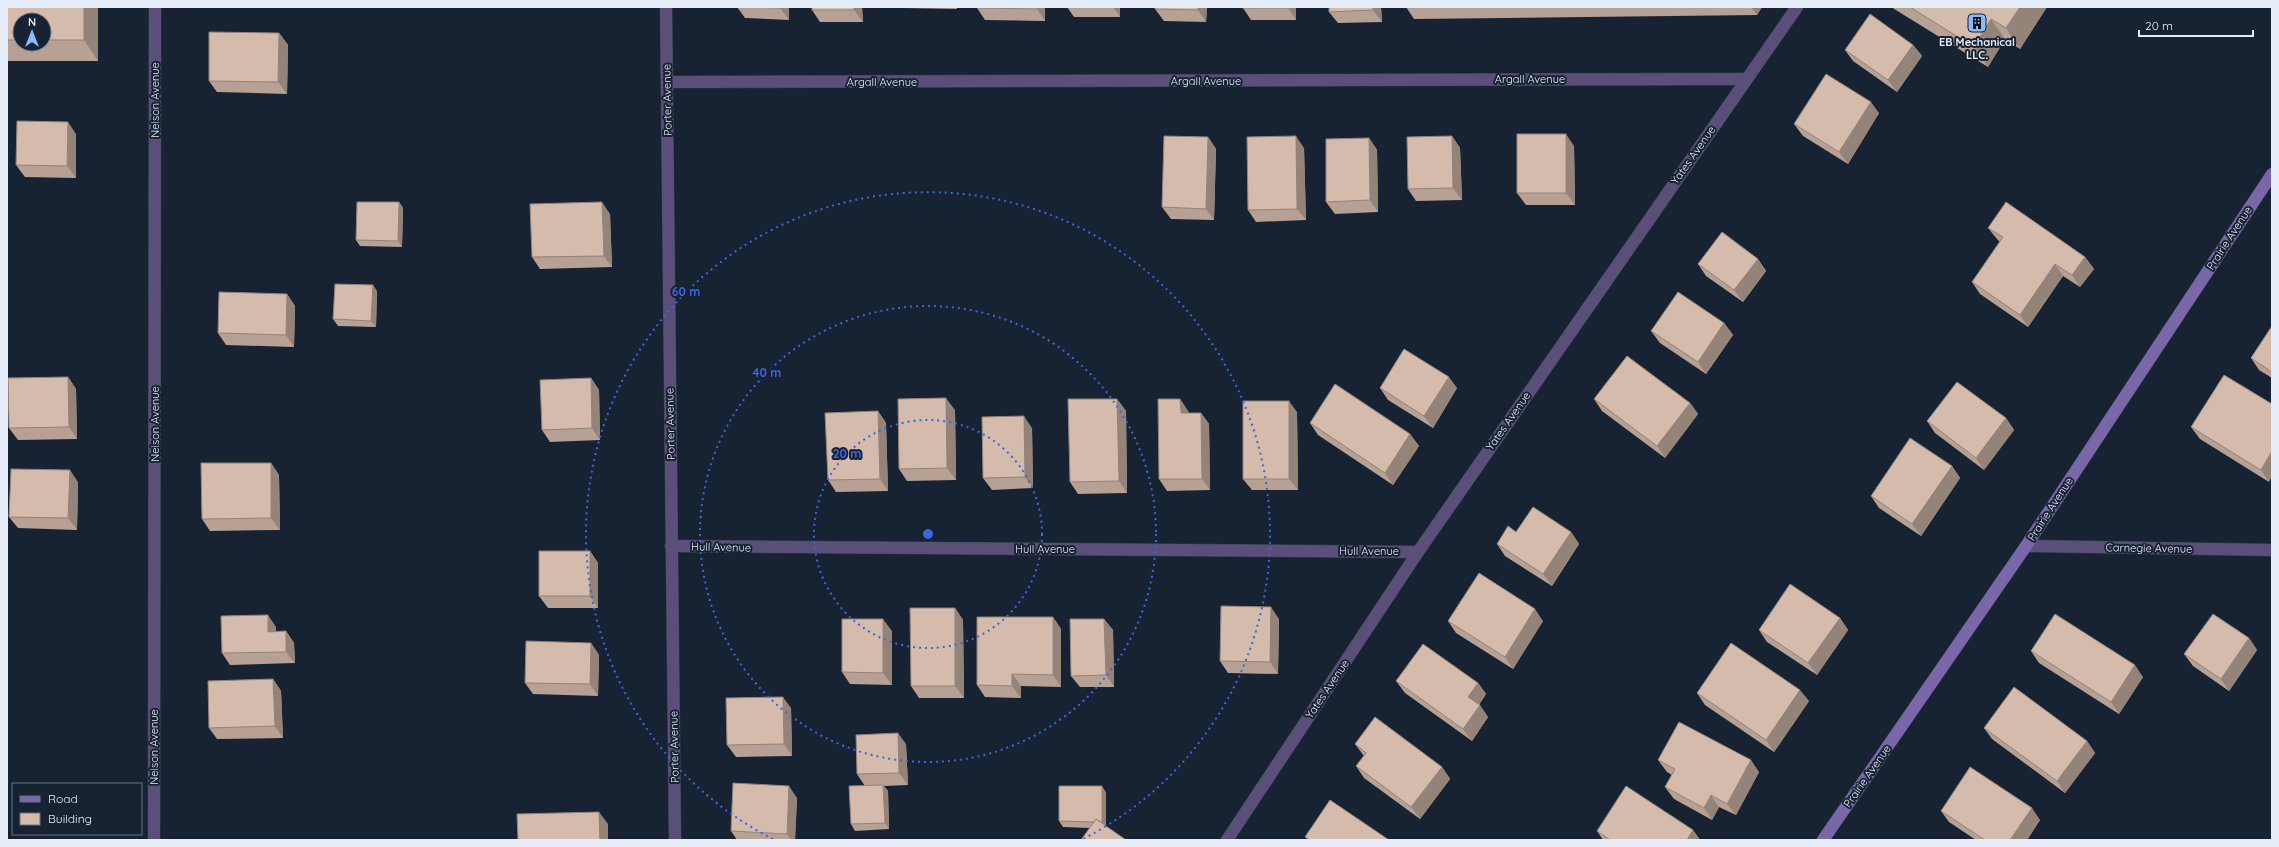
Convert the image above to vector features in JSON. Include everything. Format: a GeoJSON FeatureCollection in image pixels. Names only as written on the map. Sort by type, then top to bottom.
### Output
{"type":"FeatureCollection","features":[{"type":"Feature","properties":{"kind":"main road","name":"Prairie Avenue"},"geometry":{"type":"LineString","coordinates":[[1823,840],[2026,546],[2272,174]]}},
{"type":"Feature","properties":{"kind":"street","name":"Nelson Avenue"},"geometry":{"type":"LineString","coordinates":[[154,840],[155,7]]}},
{"type":"Feature","properties":{"kind":"street","name":"Porter Avenue"},"geometry":{"type":"LineString","coordinates":[[666,7],[675,840]]}},
{"type":"Feature","properties":{"kind":"street","name":"Yates Avenue"},"geometry":{"type":"LineString","coordinates":[[1227,840],[1418,552],[1746,78],[1797,7]]}},
{"type":"Feature","properties":{"kind":"street","name":"Argall Avenue"},"geometry":{"type":"LineString","coordinates":[[667,82],[1746,78]]}},
{"type":"Feature","properties":{"kind":"street","name":"Hull Avenue"},"geometry":{"type":"LineString","coordinates":[[672,546],[1418,552]]}},
{"type":"Feature","properties":{"kind":"street","name":"Carnegie Avenue"},"geometry":{"type":"LineString","coordinates":[[2026,546],[2272,550]]}},
{"type":"Feature","properties":{"kind":"building"},"geometry":{"type":"Polygon","coordinates":[[[7,7],[84,7],[84,40],[52,40],[52,12],[12,12],[12,40],[7,40],[7,7]]]}},
{"type":"Feature","properties":{"kind":"building"},"geometry":{"type":"Polygon","coordinates":[[[753,7],[780,7],[780,8],[753,7]]]}},
{"type":"Feature","properties":{"kind":"building"},"geometry":{"type":"Polygon","coordinates":[[[812,7],[854,7],[854,10],[812,10],[812,7]]]}},
{"type":"Feature","properties":{"kind":"building"},"geometry":{"type":"Polygon","coordinates":[[[1037,7],[1037,9],[977,8],[1037,7]]]}},
{"type":"Feature","properties":{"kind":"building"},"geometry":{"type":"Polygon","coordinates":[[[1155,7],[1198,7],[1198,10],[1155,9],[1155,7]]]}},
{"type":"Feature","properties":{"kind":"building"},"geometry":{"type":"Polygon","coordinates":[[[1288,7],[1288,8],[1243,8],[1288,7]]]}},
{"type":"Feature","properties":{"kind":"building"},"geometry":{"type":"Polygon","coordinates":[[[1329,7],[1373,7],[1373,10],[1329,12],[1329,7]]]}},
{"type":"Feature","properties":{"kind":"building"},"geometry":{"type":"Polygon","coordinates":[[[1910,7],[2020,7],[2006,28],[1991,19],[1974,47],[1910,7]]]}},
{"type":"Feature","properties":{"kind":"building"},"geometry":{"type":"Polygon","coordinates":[[[1870,14],[1913,45],[1888,80],[1845,50],[1870,14]]]}},
{"type":"Feature","properties":{"kind":"building"},"geometry":{"type":"Polygon","coordinates":[[[209,32],[279,33],[278,82],[209,81],[209,32]]]}},
{"type":"Feature","properties":{"kind":"building"},"geometry":{"type":"Polygon","coordinates":[[[1826,74],[1871,102],[1839,152],[1794,124],[1826,74]]]}},
{"type":"Feature","properties":{"kind":"building"},"geometry":{"type":"Polygon","coordinates":[[[17,121],[68,122],[67,166],[16,165],[17,121]]]}},
{"type":"Feature","properties":{"kind":"building"},"geometry":{"type":"Polygon","coordinates":[[[1517,134],[1566,134],[1566,193],[1517,193],[1517,134]]]}},
{"type":"Feature","properties":{"kind":"building"},"geometry":{"type":"Polygon","coordinates":[[[1164,136],[1208,137],[1206,209],[1162,207],[1164,136]]]}},
{"type":"Feature","properties":{"kind":"building"},"geometry":{"type":"Polygon","coordinates":[[[1296,136],[1297,209],[1248,210],[1247,137],[1296,136]]]}},
{"type":"Feature","properties":{"kind":"building"},"geometry":{"type":"Polygon","coordinates":[[[1452,136],[1453,188],[1408,189],[1407,137],[1452,136]]]}},
{"type":"Feature","properties":{"kind":"building"},"geometry":{"type":"Polygon","coordinates":[[[1369,138],[1370,200],[1326,202],[1326,139],[1369,138]]]}},
{"type":"Feature","properties":{"kind":"building"},"geometry":{"type":"Polygon","coordinates":[[[357,202],[399,202],[398,241],[356,240],[357,202]]]}},
{"type":"Feature","properties":{"kind":"building"},"geometry":{"type":"Polygon","coordinates":[[[602,202],[604,256],[532,257],[530,204],[602,202]]]}},
{"type":"Feature","properties":{"kind":"building"},"geometry":{"type":"Polygon","coordinates":[[[2006,202],[2085,257],[2072,275],[2055,264],[2020,315],[1972,282],[2003,237],[1988,228],[2006,202]]]}},
{"type":"Feature","properties":{"kind":"building"},"geometry":{"type":"Polygon","coordinates":[[[1722,232],[1758,259],[1734,290],[1698,264],[1722,232]]]}},
{"type":"Feature","properties":{"kind":"building"},"geometry":{"type":"Polygon","coordinates":[[[335,284],[373,285],[371,321],[333,319],[335,284]]]}},
{"type":"Feature","properties":{"kind":"building"},"geometry":{"type":"Polygon","coordinates":[[[219,292],[287,294],[286,335],[218,333],[219,292]]]}},
{"type":"Feature","properties":{"kind":"building"},"geometry":{"type":"Polygon","coordinates":[[[1678,292],[1724,323],[1698,362],[1651,331],[1678,292]]]}},
{"type":"Feature","properties":{"kind":"building"},"geometry":{"type":"Polygon","coordinates":[[[2272,326],[2272,372],[2251,358],[2272,326]]]}},
{"type":"Feature","properties":{"kind":"building"},"geometry":{"type":"Polygon","coordinates":[[[1404,349],[1449,377],[1424,416],[1380,388],[1404,349]]]}},
{"type":"Feature","properties":{"kind":"building"},"geometry":{"type":"Polygon","coordinates":[[[1627,356],[1690,403],[1657,446],[1594,399],[1627,356]]]}},
{"type":"Feature","properties":{"kind":"building"},"geometry":{"type":"Polygon","coordinates":[[[2224,375],[2272,404],[2272,451],[2261,470],[2191,427],[2224,375]]]}},
{"type":"Feature","properties":{"kind":"building"},"geometry":{"type":"Polygon","coordinates":[[[68,377],[69,427],[9,428],[8,378],[68,377]]]}},
{"type":"Feature","properties":{"kind":"building"},"geometry":{"type":"Polygon","coordinates":[[[591,378],[592,428],[542,430],[540,380],[591,378]]]}},
{"type":"Feature","properties":{"kind":"building"},"geometry":{"type":"Polygon","coordinates":[[[1957,382],[2006,418],[1976,458],[1927,421],[1957,382]]]}},
{"type":"Feature","properties":{"kind":"building"},"geometry":{"type":"Polygon","coordinates":[[[1335,384],[1410,434],[1385,473],[1310,423],[1335,384]]]}},
{"type":"Feature","properties":{"kind":"building"},"geometry":{"type":"Polygon","coordinates":[[[946,398],[947,468],[899,469],[898,399],[946,398]]]}},
{"type":"Feature","properties":{"kind":"building"},"geometry":{"type":"Polygon","coordinates":[[[1068,399],[1117,399],[1119,481],[1070,482],[1068,399]]]}},
{"type":"Feature","properties":{"kind":"building"},"geometry":{"type":"Polygon","coordinates":[[[1158,399],[1180,399],[1181,413],[1201,413],[1202,479],[1159,479],[1158,399]]]}},
{"type":"Feature","properties":{"kind":"building"},"geometry":{"type":"Polygon","coordinates":[[[1243,401],[1289,401],[1289,479],[1243,479],[1243,401]]]}},
{"type":"Feature","properties":{"kind":"building"},"geometry":{"type":"Polygon","coordinates":[[[878,411],[880,479],[828,480],[825,413],[878,411]]]}},
{"type":"Feature","properties":{"kind":"building"},"geometry":{"type":"Polygon","coordinates":[[[1024,416],[1025,477],[983,478],[982,417],[1024,416]]]}},
{"type":"Feature","properties":{"kind":"building"},"geometry":{"type":"Polygon","coordinates":[[[1910,438],[1952,466],[1912,524],[1871,496],[1910,438]]]}},
{"type":"Feature","properties":{"kind":"building"},"geometry":{"type":"Polygon","coordinates":[[[201,463],[271,463],[271,518],[202,519],[201,463]]]}},
{"type":"Feature","properties":{"kind":"building"},"geometry":{"type":"Polygon","coordinates":[[[11,469],[70,470],[68,518],[9,517],[11,469]]]}},
{"type":"Feature","properties":{"kind":"building"},"geometry":{"type":"Polygon","coordinates":[[[1533,507],[1571,532],[1543,574],[1497,544],[1508,526],[1516,532],[1533,507]]]}},
{"type":"Feature","properties":{"kind":"building"},"geometry":{"type":"Polygon","coordinates":[[[539,551],[590,551],[590,596],[539,596],[539,551]]]}},
{"type":"Feature","properties":{"kind":"building"},"geometry":{"type":"Polygon","coordinates":[[[1479,573],[1535,609],[1505,657],[1448,621],[1479,573]]]}},
{"type":"Feature","properties":{"kind":"building"},"geometry":{"type":"Polygon","coordinates":[[[1790,584],[1840,618],[1808,663],[1759,630],[1790,584]]]}},
{"type":"Feature","properties":{"kind":"building"},"geometry":{"type":"Polygon","coordinates":[[[1221,606],[1271,607],[1270,662],[1220,661],[1221,606]]]}},
{"type":"Feature","properties":{"kind":"building"},"geometry":{"type":"Polygon","coordinates":[[[910,608],[955,608],[955,686],[911,686],[910,608]]]}},
{"type":"Feature","properties":{"kind":"building"},"geometry":{"type":"Polygon","coordinates":[[[2055,614],[2135,665],[2111,702],[2031,651],[2055,614]]]}},
{"type":"Feature","properties":{"kind":"building"},"geometry":{"type":"Polygon","coordinates":[[[2213,614],[2249,638],[2221,679],[2184,654],[2213,614]]]}},
{"type":"Feature","properties":{"kind":"building"},"geometry":{"type":"Polygon","coordinates":[[[268,615],[268,632],[286,631],[286,652],[222,653],[221,616],[268,615]]]}},
{"type":"Feature","properties":{"kind":"building"},"geometry":{"type":"Polygon","coordinates":[[[977,617],[1053,617],[1053,675],[1012,674],[1012,686],[977,685],[977,617]]]}},
{"type":"Feature","properties":{"kind":"building"},"geometry":{"type":"Polygon","coordinates":[[[842,619],[883,619],[883,673],[842,672],[842,619]]]}},
{"type":"Feature","properties":{"kind":"building"},"geometry":{"type":"Polygon","coordinates":[[[1070,619],[1104,619],[1106,675],[1071,676],[1070,619]]]}},
{"type":"Feature","properties":{"kind":"building"},"geometry":{"type":"Polygon","coordinates":[[[526,641],[591,643],[590,684],[525,683],[526,641]]]}},
{"type":"Feature","properties":{"kind":"building"},"geometry":{"type":"Polygon","coordinates":[[[1731,643],[1800,690],[1766,740],[1697,693],[1731,643]]]}},
{"type":"Feature","properties":{"kind":"building"},"geometry":{"type":"Polygon","coordinates":[[[1423,644],[1478,683],[1468,697],[1480,705],[1463,729],[1396,681],[1423,644]]]}},
{"type":"Feature","properties":{"kind":"building"},"geometry":{"type":"Polygon","coordinates":[[[273,679],[275,726],[209,728],[208,681],[273,679]]]}},
{"type":"Feature","properties":{"kind":"building"},"geometry":{"type":"Polygon","coordinates":[[[2014,687],[2087,741],[2057,781],[1984,728],[2014,687]]]}},
{"type":"Feature","properties":{"kind":"building"},"geometry":{"type":"Polygon","coordinates":[[[783,697],[784,744],[727,745],[726,698],[783,697]]]}},
{"type":"Feature","properties":{"kind":"building"},"geometry":{"type":"Polygon","coordinates":[[[1375,717],[1442,767],[1411,807],[1356,766],[1366,753],[1355,744],[1375,717]]]}},
{"type":"Feature","properties":{"kind":"building"},"geometry":{"type":"Polygon","coordinates":[[[1679,722],[1751,760],[1727,804],[1711,795],[1704,808],[1665,787],[1675,769],[1658,760],[1679,722]]]}},
{"type":"Feature","properties":{"kind":"building"},"geometry":{"type":"Polygon","coordinates":[[[898,733],[899,773],[857,774],[856,735],[898,733]]]}},
{"type":"Feature","properties":{"kind":"building"},"geometry":{"type":"Polygon","coordinates":[[[1970,767],[2032,808],[2010,840],[1985,840],[1941,811],[1970,767]]]}},
{"type":"Feature","properties":{"kind":"building"},"geometry":{"type":"Polygon","coordinates":[[[733,783],[789,786],[787,834],[731,831],[733,783]]]}},
{"type":"Feature","properties":{"kind":"building"},"geometry":{"type":"Polygon","coordinates":[[[883,785],[885,823],[851,824],[849,786],[883,785]]]}},
{"type":"Feature","properties":{"kind":"building"},"geometry":{"type":"Polygon","coordinates":[[[1059,786],[1102,786],[1102,822],[1096,819],[1094,822],[1059,821],[1059,786]]]}},
{"type":"Feature","properties":{"kind":"building"},"geometry":{"type":"Polygon","coordinates":[[[1626,786],[1693,830],[1687,840],[1610,840],[1597,831],[1626,786]]]}},
{"type":"Feature","properties":{"kind":"building"},"geometry":{"type":"Polygon","coordinates":[[[1330,800],[1389,840],[1310,840],[1305,837],[1330,800]]]}},
{"type":"Feature","properties":{"kind":"building"},"geometry":{"type":"Polygon","coordinates":[[[599,812],[600,840],[518,840],[517,814],[599,812]]]}},
{"type":"Feature","properties":{"kind":"building"},"geometry":{"type":"Polygon","coordinates":[[[1096,819],[1126,840],[1081,840],[1096,819]]]}},
{"type":"Feature","properties":{"kind":"place","name":"EB Mechanical LLC."},"geometry":{"type":"Point","coordinates":[1977,23]}}]}
